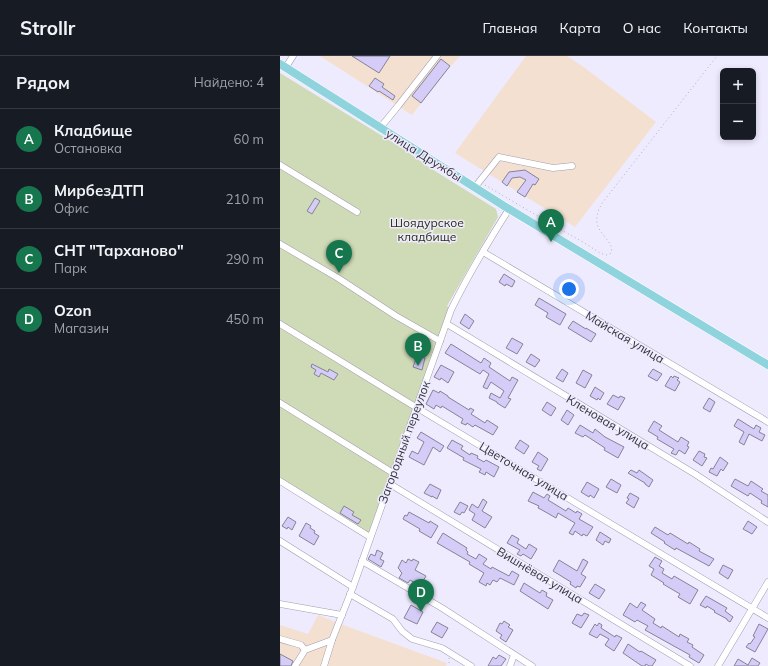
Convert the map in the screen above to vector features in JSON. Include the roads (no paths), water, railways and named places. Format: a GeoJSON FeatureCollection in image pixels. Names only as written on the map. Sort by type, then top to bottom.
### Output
{"type":"FeatureCollection","features":[{"type":"Feature","properties":{"kind":"main road","name":"улица Дружбы"},"geometry":{"type":"LineString","coordinates":[[283,66],[380,128],[477,184],[509,209],[768,365]]}},
{"type":"Feature","properties":{"kind":"street"},"geometry":{"type":"LineString","coordinates":[[283,66],[293,56]]}},
{"type":"Feature","properties":{"kind":"street"},"geometry":{"type":"LineString","coordinates":[[380,128],[437,56]]}},
{"type":"Feature","properties":{"kind":"street"},"geometry":{"type":"LineString","coordinates":[[477,184],[499,156],[553,168],[572,166]]}},
{"type":"Feature","properties":{"kind":"street"},"geometry":{"type":"LineString","coordinates":[[280,165],[357,212]]}},
{"type":"Feature","properties":{"kind":"street","name":"Загородный переулок"},"geometry":{"type":"LineString","coordinates":[[324,666],[332,640],[353,587],[446,324],[463,287],[509,209]]}},
{"type":"Feature","properties":{"kind":"street"},"geometry":{"type":"LineString","coordinates":[[280,244],[338,278],[396,316],[440,341]]}},
{"type":"Feature","properties":{"kind":"street","name":"Майская улица"},"geometry":{"type":"LineString","coordinates":[[483,252],[768,422]]}},
{"type":"Feature","properties":{"kind":"street","name":"Цветочная улица"},"geometry":{"type":"LineString","coordinates":[[280,324],[768,618]]}},
{"type":"Feature","properties":{"kind":"street","name":"Кленовая улица"},"geometry":{"type":"LineString","coordinates":[[446,324],[695,474],[768,522]]}},
{"type":"Feature","properties":{"kind":"street"},"geometry":{"type":"LineString","coordinates":[[280,403],[393,473]]}},
{"type":"Feature","properties":{"kind":"street"},"geometry":{"type":"LineString","coordinates":[[280,480],[370,537]]}},
{"type":"Feature","properties":{"kind":"street","name":"Вишнёвая улица"},"geometry":{"type":"LineString","coordinates":[[390,484],[690,666]]}},
{"type":"Feature","properties":{"kind":"street"},"geometry":{"type":"LineString","coordinates":[[280,541],[353,587]]}},
{"type":"Feature","properties":{"kind":"street"},"geometry":{"type":"LineString","coordinates":[[362,561],[442,608],[532,666]]}},
{"type":"Feature","properties":{"kind":"street"},"geometry":{"type":"LineString","coordinates":[[718,666],[768,582]]}},
{"type":"Feature","properties":{"kind":"street"},"geometry":{"type":"LineString","coordinates":[[350,594],[393,619],[402,631],[412,639],[442,648],[471,666]]}},
{"type":"Feature","properties":{"kind":"street"},"geometry":{"type":"LineString","coordinates":[[280,604],[342,615]]}},
{"type":"Feature","properties":{"kind":"street"},"geometry":{"type":"LineString","coordinates":[[280,639],[301,645],[305,650]]}},
{"type":"Feature","properties":{"kind":"street"},"geometry":{"type":"LineString","coordinates":[[295,666],[305,650],[332,640]]}},
{"type":"Feature","properties":{"kind":"street"},"geometry":{"type":"LineString","coordinates":[[510,666],[514,655]]}},
{"type":"Feature","properties":{"kind":"place","name":"Кладбище"},"geometry":{"type":"Point","coordinates":[551,242]}},
{"type":"Feature","properties":{"kind":"place","name":"СНТ \"Тарханово\""},"geometry":{"type":"Point","coordinates":[339,273]}},
{"type":"Feature","properties":{"kind":"place","name":"МирбезДТП"},"geometry":{"type":"Point","coordinates":[418,366]}},
{"type":"Feature","properties":{"kind":"place","name":"Ozon"},"geometry":{"type":"Point","coordinates":[421,612]}},
{"type":"Feature","properties":{"kind":"park label","name":"Шоядурское кладбище"},"geometry":{"type":"Point","coordinates":[427,229]}}]}
